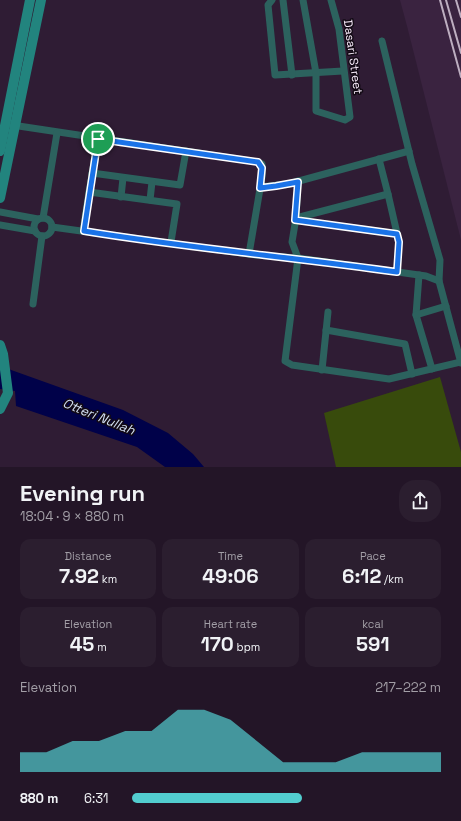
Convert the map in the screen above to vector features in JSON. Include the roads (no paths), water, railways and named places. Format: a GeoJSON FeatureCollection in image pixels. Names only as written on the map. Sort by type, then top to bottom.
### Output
{"type":"FeatureCollection","features":[{"type":"Feature","properties":{"kind":"main road"},"geometry":{"type":"LineString","coordinates":[[0,198],[30,0]]}},
{"type":"Feature","properties":{"kind":"main road"},"geometry":{"type":"LineString","coordinates":[[0,151],[10,125],[41,0]]}},
{"type":"Feature","properties":{"kind":"main road"},"geometry":{"type":"LineString","coordinates":[[0,409],[8,393],[2,350]]}},
{"type":"Feature","properties":{"kind":"street"},"geometry":{"type":"LineString","coordinates":[[283,0],[292,75]]}},
{"type":"Feature","properties":{"kind":"street"},"geometry":{"type":"LineString","coordinates":[[303,0],[316,73]]}},
{"type":"Feature","properties":{"kind":"street","name":"Dasari Street"},"geometry":{"type":"LineString","coordinates":[[316,73],[316,111],[345,120],[350,117],[339,30],[332,0]]}},
{"type":"Feature","properties":{"kind":"street"},"geometry":{"type":"LineString","coordinates":[[270,2],[275,75],[343,71]]}},
{"type":"Feature","properties":{"kind":"street"},"geometry":{"type":"LineString","coordinates":[[298,182],[296,219],[292,242],[298,258],[285,360],[292,366],[382,379],[412,374],[461,362],[439,281],[440,260],[409,151],[382,41]]}},
{"type":"Feature","properties":{"kind":"street"},"geometry":{"type":"LineString","coordinates":[[10,125],[258,162],[262,168],[250,254]]}},
{"type":"Feature","properties":{"kind":"street"},"geometry":{"type":"LineString","coordinates":[[35,231],[35,222],[40,218],[57,133]]}},
{"type":"Feature","properties":{"kind":"street"},"geometry":{"type":"LineString","coordinates":[[84,231],[98,139]]}},
{"type":"Feature","properties":{"kind":"street"},"geometry":{"type":"LineString","coordinates":[[92,173],[180,185],[186,151]]}},
{"type":"Feature","properties":{"kind":"street"},"geometry":{"type":"LineString","coordinates":[[260,188],[298,182],[409,151]]}},
{"type":"Feature","properties":{"kind":"street"},"geometry":{"type":"LineString","coordinates":[[380,159],[399,242],[397,272]]}},
{"type":"Feature","properties":{"kind":"street"},"geometry":{"type":"LineString","coordinates":[[121,197],[123,178]]}},
{"type":"Feature","properties":{"kind":"street"},"geometry":{"type":"LineString","coordinates":[[150,200],[152,182]]}},
{"type":"Feature","properties":{"kind":"street"},"geometry":{"type":"LineString","coordinates":[[90,192],[177,204],[171,242]]}},
{"type":"Feature","properties":{"kind":"street"},"geometry":{"type":"LineString","coordinates":[[296,219],[388,194]]}},
{"type":"Feature","properties":{"kind":"street"},"geometry":{"type":"LineString","coordinates":[[0,212],[49,220],[52,227],[49,234],[42,236]]}},
{"type":"Feature","properties":{"kind":"street"},"geometry":{"type":"LineString","coordinates":[[296,219],[397,234]]}},
{"type":"Feature","properties":{"kind":"street"},"geometry":{"type":"LineString","coordinates":[[0,225],[35,231],[42,236]]}},
{"type":"Feature","properties":{"kind":"street"},"geometry":{"type":"LineString","coordinates":[[52,227],[171,242],[250,254],[298,258],[432,277],[439,281]]}},
{"type":"Feature","properties":{"kind":"street"},"geometry":{"type":"LineString","coordinates":[[33,304],[42,236]]}},
{"type":"Feature","properties":{"kind":"street"},"geometry":{"type":"LineString","coordinates":[[419,275],[416,315],[432,369]]}},
{"type":"Feature","properties":{"kind":"street"},"geometry":{"type":"LineString","coordinates":[[416,315],[446,306]]}},
{"type":"Feature","properties":{"kind":"street"},"geometry":{"type":"LineString","coordinates":[[322,370],[328,312]]}},
{"type":"Feature","properties":{"kind":"street"},"geometry":{"type":"LineString","coordinates":[[326,330],[404,344],[412,374]]}},
{"type":"Feature","properties":{"kind":"water","name":"Otteri Nullah"},"geometry":{"type":"Polygon","coordinates":[[[0,366],[123,410],[168,433],[193,454],[204,467],[165,467],[137,447],[16,406],[15,391],[0,389],[0,366]]]}},
{"type":"Feature","properties":{"kind":"railway"},"geometry":{"type":"LineString","coordinates":[[440,0],[461,77]]}},
{"type":"Feature","properties":{"kind":"railway"},"geometry":{"type":"LineString","coordinates":[[446,0],[461,53]]}},
{"type":"Feature","properties":{"kind":"railway"},"geometry":{"type":"LineString","coordinates":[[456,0],[461,17]]}}]}
